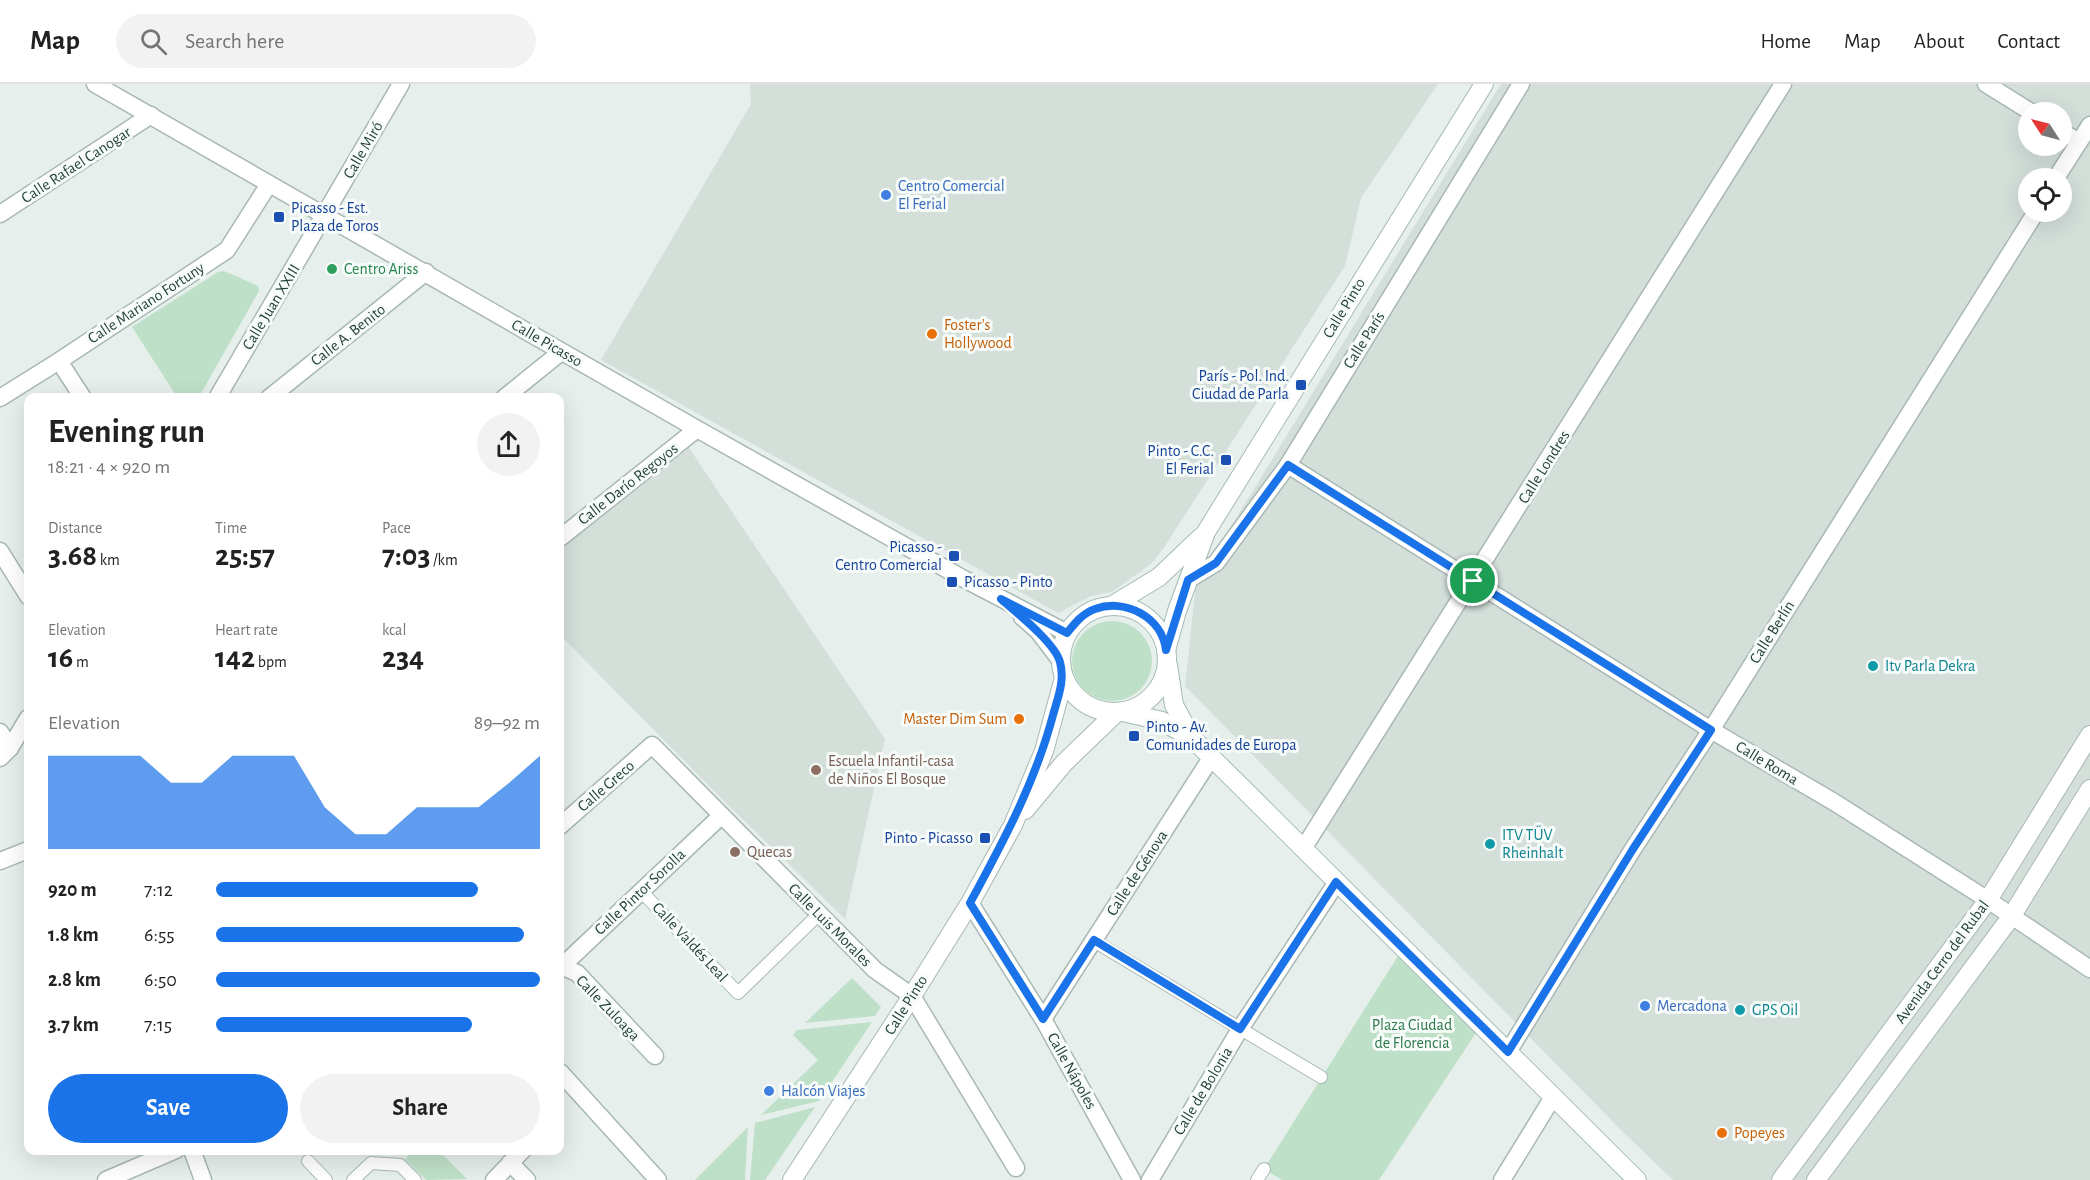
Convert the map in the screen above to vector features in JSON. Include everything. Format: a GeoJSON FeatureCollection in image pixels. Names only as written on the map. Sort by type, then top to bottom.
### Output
{"type":"FeatureCollection","features":[{"type":"Feature","properties":{"kind":"main road","name":"Calle Pinto"},"geometry":{"type":"LineString","coordinates":[[1166,656],[1188,580],[1206,532],[1484,84]]}},
{"type":"Feature","properties":{"kind":"main road","name":"Calle Pinto"},"geometry":{"type":"LineString","coordinates":[[1113,605],[1159,577],[1206,532]]}},
{"type":"Feature","properties":{"kind":"main road"},"geometry":{"type":"LineString","coordinates":[[1193,739],[1162,721],[1120,712],[1100,711],[1085,704],[1072,693],[1064,678],[1060,660],[1067,633],[1079,618],[1095,609],[1113,605],[1130,608],[1146,616],[1158,628],[1166,656],[1174,705],[1193,739],[1637,1180]]}},
{"type":"Feature","properties":{"kind":"main road"},"geometry":{"type":"LineString","coordinates":[[1120,712],[1146,702],[1157,691],[1164,677],[1166,656]]}},
{"type":"Feature","properties":{"kind":"main road","name":"Calle Pinto"},"geometry":{"type":"LineString","coordinates":[[792,1180],[970,903],[1012,825],[1044,751],[1064,678]]}},
{"type":"Feature","properties":{"kind":"main road","name":"Calle Pinto"},"geometry":{"type":"LineString","coordinates":[[1012,825],[1064,763],[1120,712]]}},
{"type":"Feature","properties":{"kind":"main road","name":"Avenida Cerro del Rubal"},"geometry":{"type":"LineString","coordinates":[[1781,1180],[1988,900],[2090,735]]}},
{"type":"Feature","properties":{"kind":"main road","name":"Avenida Cerro del Rubal"},"geometry":{"type":"LineString","coordinates":[[1816,1180],[2011,917],[2090,789]]}},
{"type":"Feature","properties":{"kind":"street","name":"Calle Picasso"},"geometry":{"type":"LineString","coordinates":[[95,84],[697,429],[1001,599],[1067,633]]}},
{"type":"Feature","properties":{"kind":"street","name":"Calle Miró"},"geometry":{"type":"LineString","coordinates":[[325,216],[401,84]]}},
{"type":"Feature","properties":{"kind":"street","name":"Calle París"},"geometry":{"type":"LineString","coordinates":[[1188,580],[1216,563],[1288,465],[1521,84]]}},
{"type":"Feature","properties":{"kind":"street","name":"Calle Londres"},"geometry":{"type":"LineString","coordinates":[[1303,849],[1783,84]]}},
{"type":"Feature","properties":{"kind":"street"},"geometry":{"type":"LineString","coordinates":[[1986,84],[2018,104]]}},
{"type":"Feature","properties":{"kind":"street","name":"Calle Rafael Canogar"},"geometry":{"type":"LineString","coordinates":[[0,214],[151,115]]}},
{"type":"Feature","properties":{"kind":"street"},"geometry":{"type":"LineString","coordinates":[[2062,168],[2090,124]]}},
{"type":"Feature","properties":{"kind":"street"},"geometry":{"type":"LineString","coordinates":[[2072,138],[2079,142]]}},
{"type":"Feature","properties":{"kind":"street","name":"Calle Mariano Fortuny"},"geometry":{"type":"LineString","coordinates":[[0,398],[227,250],[268,184]]}},
{"type":"Feature","properties":{"kind":"street","name":"Calle Juan XXIII"},"geometry":{"type":"LineString","coordinates":[[220,393],[325,216]]}},
{"type":"Feature","properties":{"kind":"street","name":"Calle Berlín"},"geometry":{"type":"LineString","coordinates":[[1508,1052],[1633,849],[1711,730],[2030,222]]}},
{"type":"Feature","properties":{"kind":"street","name":"Calle A. Benito"},"geometry":{"type":"LineString","coordinates":[[275,393],[426,272]]}},
{"type":"Feature","properties":{"kind":"street"},"geometry":{"type":"LineString","coordinates":[[510,393],[561,352]]}},
{"type":"Feature","properties":{"kind":"street"},"geometry":{"type":"LineString","coordinates":[[59,361],[80,393]]}},
{"type":"Feature","properties":{"kind":"street","name":"Calle Darío Regoyos"},"geometry":{"type":"LineString","coordinates":[[564,535],[697,429]]}},
{"type":"Feature","properties":{"kind":"street","name":"Calle Roma"},"geometry":{"type":"LineString","coordinates":[[1288,465],[1711,730],[1834,802],[1988,900],[2090,969]]}},
{"type":"Feature","properties":{"kind":"street"},"geometry":{"type":"LineString","coordinates":[[0,551],[24,590]]}},
{"type":"Feature","properties":{"kind":"street","name":"Calle Picasso"},"geometry":{"type":"LineString","coordinates":[[1001,599],[1038,631],[1060,660]]}},
{"type":"Feature","properties":{"kind":"street"},"geometry":{"type":"LineString","coordinates":[[5,753],[24,724]]}},
{"type":"Feature","properties":{"kind":"street"},"geometry":{"type":"LineString","coordinates":[[0,732],[5,753]]}},
{"type":"Feature","properties":{"kind":"street","name":"Calle Luis Morales"},"geometry":{"type":"LineString","coordinates":[[652,746],[875,970],[912,996]]}},
{"type":"Feature","properties":{"kind":"street","name":"Calle Greco"},"geometry":{"type":"LineString","coordinates":[[564,823],[652,746]]}},
{"type":"Feature","properties":{"kind":"street","name":"Calle de Génova"},"geometry":{"type":"LineString","coordinates":[[1043,1019],[1211,758]]}},
{"type":"Feature","properties":{"kind":"street","name":"Calle Pintor Sorolla"},"geometry":{"type":"LineString","coordinates":[[564,961],[721,816]]}},
{"type":"Feature","properties":{"kind":"street"},"geometry":{"type":"LineString","coordinates":[[0,861],[24,852]]}},
{"type":"Feature","properties":{"kind":"street","name":"Calle de Bolonia"},"geometry":{"type":"LineString","coordinates":[[1150,1180],[1240,1029],[1336,882]]}},
{"type":"Feature","properties":{"kind":"street","name":"Calle Valdés Leal"},"geometry":{"type":"LineString","coordinates":[[641,891],[738,993],[819,914]]}},
{"type":"Feature","properties":{"kind":"street","name":"Calle Nápoles"},"geometry":{"type":"LineString","coordinates":[[970,903],[1043,1019],[1132,1180]]}},
{"type":"Feature","properties":{"kind":"street"},"geometry":{"type":"LineString","coordinates":[[1094,940],[1321,1077]]}},
{"type":"Feature","properties":{"kind":"street","name":"Calle Zuloaga"},"geometry":{"type":"LineString","coordinates":[[564,967],[577,973],[655,1056]]}},
{"type":"Feature","properties":{"kind":"street"},"geometry":{"type":"LineString","coordinates":[[912,996],[1016,1168]]}},
{"type":"Feature","properties":{"kind":"street"},"geometry":{"type":"LineString","coordinates":[[564,1076],[658,1180]]}},
{"type":"Feature","properties":{"kind":"street"},"geometry":{"type":"LineString","coordinates":[[1502,1180],[1553,1097]]}},
{"type":"Feature","properties":{"kind":"street"},"geometry":{"type":"LineString","coordinates":[[106,1180],[164,1155]]}},
{"type":"Feature","properties":{"kind":"street"},"geometry":{"type":"LineString","coordinates":[[194,1155],[203,1180]]}},
{"type":"Feature","properties":{"kind":"street"},"geometry":{"type":"LineString","coordinates":[[494,1180],[518,1155]]}},
{"type":"Feature","properties":{"kind":"street"},"geometry":{"type":"LineString","coordinates":[[308,1161],[326,1180]]}},
{"type":"Feature","properties":{"kind":"street"},"geometry":{"type":"LineString","coordinates":[[353,1180],[371,1163],[400,1165],[415,1180]]}},
{"type":"Feature","properties":{"kind":"street"},"geometry":{"type":"LineString","coordinates":[[510,1163],[527,1180]]}},
{"type":"Feature","properties":{"kind":"street"},"geometry":{"type":"LineString","coordinates":[[1257,1180],[1264,1168]]}},
{"type":"Feature","properties":{"kind":"shaded area"},"geometry":{"type":"Polygon","coordinates":[[[750,84],[1438,84],[1361,198],[1345,266],[1165,546],[1152,563],[1112,592],[1091,596],[1058,613],[601,360],[751,104],[750,84]]]}},
{"type":"Feature","properties":{"kind":"shaded area"},"geometry":{"type":"Polygon","coordinates":[[[1501,84],[2090,84],[2090,1180],[1673,1180],[1624,1133],[1185,686],[1196,584],[1501,84]]]}},
{"type":"Feature","properties":{"kind":"shaded area"},"geometry":{"type":"Polygon","coordinates":[[[689,448],[885,739],[845,919],[725,802],[564,639],[564,546],[689,448]]]}},
{"type":"Feature","properties":{"kind":"green space"},"geometry":{"type":"Polygon","coordinates":[[[224,271],[258,286],[259,291],[201,393],[174,393],[132,327],[218,272],[224,271]]]}},
{"type":"Feature","properties":{"kind":"green space"},"geometry":{"type":"Polygon","coordinates":[[[1112,621],[1127,624],[1140,633],[1149,646],[1152,661],[1149,676],[1140,689],[1127,698],[1112,701],[1097,698],[1084,689],[1075,676],[1072,661],[1075,646],[1084,633],[1097,624],[1112,621]]]}},
{"type":"Feature","properties":{"kind":"green space","name":"Plaza Ciudad de Florencia"},"geometry":{"type":"Polygon","coordinates":[[[1403,948],[1481,1025],[1379,1180],[1282,1180],[1264,1169],[1403,948]]]}},
{"type":"Feature","properties":{"kind":"green space"},"geometry":{"type":"Polygon","coordinates":[[[852,978],[881,1007],[875,1016],[805,1023],[852,978]]]}},
{"type":"Feature","properties":{"kind":"green space"},"geometry":{"type":"Polygon","coordinates":[[[872,1022],[819,1101],[761,1115],[818,1060],[793,1035],[797,1030],[872,1022]]]}},
{"type":"Feature","properties":{"kind":"green space"},"geometry":{"type":"Polygon","coordinates":[[[815,1107],[765,1180],[750,1180],[755,1123],[815,1107]]]}},
{"type":"Feature","properties":{"kind":"green space"},"geometry":{"type":"Polygon","coordinates":[[[748,1127],[745,1180],[695,1180],[748,1127]]]}},
{"type":"Feature","properties":{"kind":"green space"},"geometry":{"type":"Polygon","coordinates":[[[410,1155],[443,1155],[467,1179],[426,1180],[405,1159],[410,1155]]]}},
{"type":"Feature","properties":{"kind":"place","name":"Centro Comercial El Ferial"},"geometry":{"type":"Point","coordinates":[886,195]}},
{"type":"Feature","properties":{"kind":"place","name":"Picasso - Est. Plaza de Toros"},"geometry":{"type":"Point","coordinates":[279,217]}},
{"type":"Feature","properties":{"kind":"place","name":"Centro Ariss"},"geometry":{"type":"Point","coordinates":[332,269]}},
{"type":"Feature","properties":{"kind":"place","name":"Foster's Hollywood"},"geometry":{"type":"Point","coordinates":[932,334]}},
{"type":"Feature","properties":{"kind":"place","name":"París - Pol. Ind. Ciudad de Parla"},"geometry":{"type":"Point","coordinates":[1301,385]}},
{"type":"Feature","properties":{"kind":"place","name":"Pinto - C.C. El Ferial"},"geometry":{"type":"Point","coordinates":[1226,460]}},
{"type":"Feature","properties":{"kind":"place","name":"Picasso - Centro Comercial"},"geometry":{"type":"Point","coordinates":[954,556]}},
{"type":"Feature","properties":{"kind":"place","name":"Picasso - Pinto"},"geometry":{"type":"Point","coordinates":[952,582]}},
{"type":"Feature","properties":{"kind":"place","name":"Itv Parla Dekra"},"geometry":{"type":"Point","coordinates":[1873,666]}},
{"type":"Feature","properties":{"kind":"place","name":"Master Dim Sum"},"geometry":{"type":"Point","coordinates":[1019,719]}},
{"type":"Feature","properties":{"kind":"place","name":"Pinto - Av. Comunidades de Europa"},"geometry":{"type":"Point","coordinates":[1134,736]}},
{"type":"Feature","properties":{"kind":"place","name":"Escuela Infantil-casa de Niños El Bosque"},"geometry":{"type":"Point","coordinates":[816,770]}},
{"type":"Feature","properties":{"kind":"place","name":"Pinto - Picasso"},"geometry":{"type":"Point","coordinates":[985,838]}},
{"type":"Feature","properties":{"kind":"place","name":"ITV TÜV Rheinhalt"},"geometry":{"type":"Point","coordinates":[1490,844]}},
{"type":"Feature","properties":{"kind":"place","name":"Quecas"},"geometry":{"type":"Point","coordinates":[735,852]}},
{"type":"Feature","properties":{"kind":"place","name":"Mercadona"},"geometry":{"type":"Point","coordinates":[1645,1006]}},
{"type":"Feature","properties":{"kind":"place","name":"GPS Oil"},"geometry":{"type":"Point","coordinates":[1740,1010]}},
{"type":"Feature","properties":{"kind":"place","name":"Halcón Viajes"},"geometry":{"type":"Point","coordinates":[769,1091]}},
{"type":"Feature","properties":{"kind":"place","name":"Popeyes"},"geometry":{"type":"Point","coordinates":[1722,1133]}},
{"type":"Feature","properties":{"kind":"route"},"geometry":{"type":"LineString","coordinates":[[1288,465],[1473,581],[1711,730],[1633,849],[1508,1052],[1336,882],[1240,1029],[1094,940],[1043,1019],[970,903],[1012,825],[1044,751],[1064,678],[1060,660],[1038,631],[1001,599],[1067,633],[1079,618],[1095,609],[1113,605],[1130,608],[1146,616],[1158,628],[1166,650],[1188,580],[1216,563],[1288,465]]}}]}
